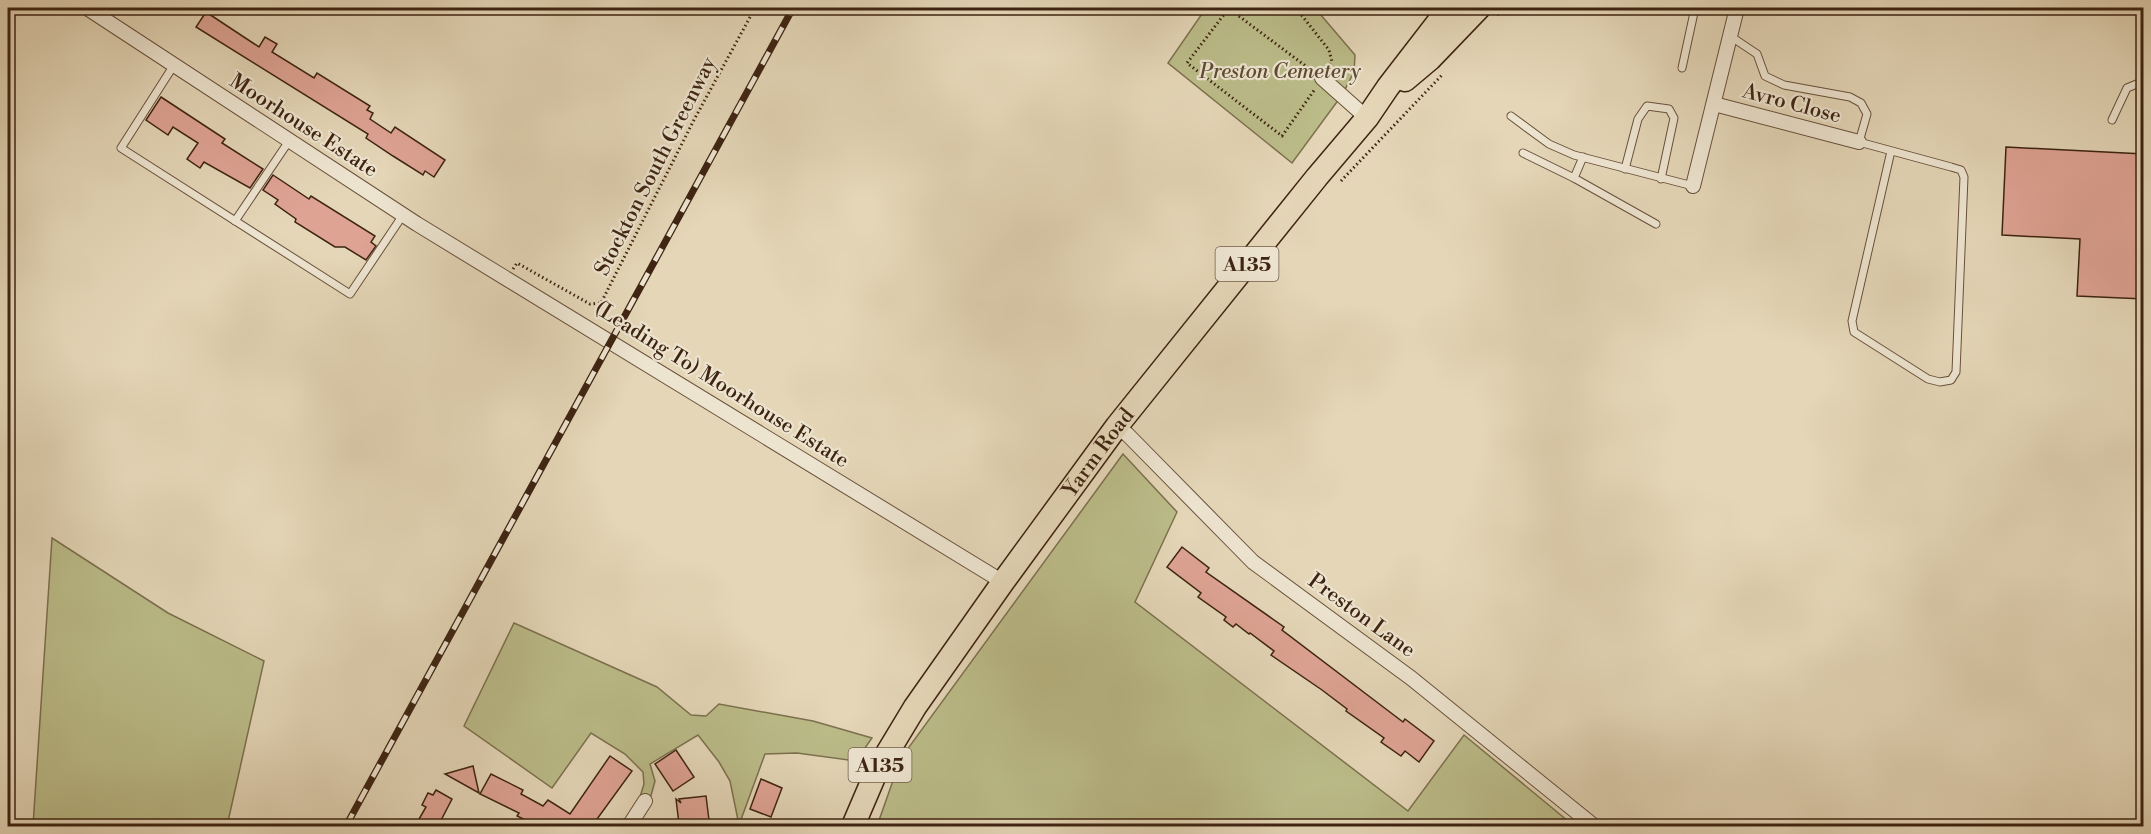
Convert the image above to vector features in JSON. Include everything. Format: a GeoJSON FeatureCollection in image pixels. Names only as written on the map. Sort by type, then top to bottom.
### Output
{"type":"FeatureCollection","features":[{"type":"Feature","properties":{"kind":"main road","name":"A135"},"geometry":{"type":"LineString","coordinates":[[1373,110],[1449,8]]}},
{"type":"Feature","properties":{"kind":"main road","name":"A135"},"geometry":{"type":"LineString","coordinates":[[1373,110],[1430,59],[1485,15]]}},
{"type":"Feature","properties":{"kind":"main road","name":"Yarm Road"},"geometry":{"type":"LineString","coordinates":[[853,826],[877,770],[915,707],[1003,582],[1117,426],[1373,110]]}},
{"type":"Feature","properties":{"kind":"street","name":"Moorhouse Estate"},"geometry":{"type":"LineString","coordinates":[[87,8],[417,224]]}},
{"type":"Feature","properties":{"kind":"street","name":"Avro Close"},"geometry":{"type":"LineString","coordinates":[[1693,186],[1737,8]]}},
{"type":"Feature","properties":{"kind":"street"},"geometry":{"type":"LineString","coordinates":[[1322,78],[1373,110]]}},
{"type":"Feature","properties":{"kind":"street","name":"Avro Close"},"geometry":{"type":"LineString","coordinates":[[1714,104],[1859,142]]}},
{"type":"Feature","properties":{"kind":"street","name":"(Leading To) Moorhouse Estate"},"geometry":{"type":"LineString","coordinates":[[417,224],[1003,582]]}},
{"type":"Feature","properties":{"kind":"street","name":"Preston Lane"},"geometry":{"type":"LineString","coordinates":[[1117,426],[1253,562],[1412,678],[1594,826]]}},
{"type":"Feature","properties":{"kind":"street"},"geometry":{"type":"LineString","coordinates":[[634,825],[645,801]]}},
{"type":"Feature","properties":{"kind":"lane"},"geometry":{"type":"LineString","coordinates":[[1682,68],[1695,8]]}},
{"type":"Feature","properties":{"kind":"lane"},"geometry":{"type":"LineString","coordinates":[[1730,36],[1756,54],[1765,76],[1774,81],[1784,85],[1850,97],[1861,103],[1868,114],[1859,142],[1961,170],[1964,177],[1956,372],[1951,380],[1940,382],[1928,379],[1854,332],[1852,321],[1891,151]]}},
{"type":"Feature","properties":{"kind":"lane"},"geometry":{"type":"LineString","coordinates":[[171,63],[121,148],[350,294],[403,216]]}},
{"type":"Feature","properties":{"kind":"lane"},"geometry":{"type":"LineString","coordinates":[[2112,120],[2127,88],[2144,81]]}},
{"type":"Feature","properties":{"kind":"lane"},"geometry":{"type":"LineString","coordinates":[[1625,169],[1641,111],[1647,106],[1669,109],[1674,118],[1661,178]]}},
{"type":"Feature","properties":{"kind":"lane"},"geometry":{"type":"LineString","coordinates":[[1511,116],[1550,144],[1583,157],[1693,186]]}},
{"type":"Feature","properties":{"kind":"lane"},"geometry":{"type":"LineString","coordinates":[[235,221],[288,141]]}},
{"type":"Feature","properties":{"kind":"lane"},"geometry":{"type":"LineString","coordinates":[[1523,153],[1574,178],[1656,224]]}},
{"type":"Feature","properties":{"kind":"lane"},"geometry":{"type":"LineString","coordinates":[[1574,178],[1583,157]]}},
{"type":"Feature","properties":{"kind":"path","name":"Stockton South Greenway"},"geometry":{"type":"LineString","coordinates":[[507,278],[517,263],[590,304],[601,303],[695,118],[755,8]]}},
{"type":"Feature","properties":{"kind":"path"},"geometry":{"type":"LineString","coordinates":[[1296,8],[1329,50],[1332,62],[1322,78],[1282,136],[1187,63],[1228,8],[1322,78]]}},
{"type":"Feature","properties":{"kind":"path"},"geometry":{"type":"LineString","coordinates":[[1485,15],[1504,8]]}},
{"type":"Feature","properties":{"kind":"path"},"geometry":{"type":"LineString","coordinates":[[1337,184],[1445,72]]}},
{"type":"Feature","properties":{"kind":"green space","name":"Preston Cemetery"},"geometry":{"type":"Polygon","coordinates":[[[1206,8],[1315,8],[1355,55],[1354,72],[1342,95],[1292,163],[1168,63],[1206,8]]]}},
{"type":"Feature","properties":{"kind":"green space"},"geometry":{"type":"Polygon","coordinates":[[[1123,454],[1177,512],[1135,602],[1408,811],[1464,735],[1574,826],[877,826],[901,758],[1123,454]]]}},
{"type":"Feature","properties":{"kind":"green space"},"geometry":{"type":"Polygon","coordinates":[[[52,538],[168,613],[264,661],[227,826],[33,826],[52,538]]]}},
{"type":"Feature","properties":{"kind":"green space"},"geometry":{"type":"Polygon","coordinates":[[[514,623],[657,687],[691,715],[706,716],[719,704],[813,721],[872,738],[856,761],[797,753],[765,754],[739,825],[730,781],[719,762],[698,735],[650,764],[655,781],[649,803],[640,797],[644,784],[643,772],[625,754],[591,733],[552,788],[464,726],[514,623]]]}},
{"type":"Feature","properties":{"kind":"building"},"geometry":{"type":"Polygon","coordinates":[[[206,12],[259,47],[265,37],[277,44],[272,52],[314,78],[317,73],[370,106],[367,110],[373,113],[370,119],[391,133],[395,127],[445,160],[434,177],[425,171],[423,175],[366,138],[368,134],[196,27],[206,12]]]}},
{"type":"Feature","properties":{"kind":"building"},"geometry":{"type":"Polygon","coordinates":[[[161,97],[225,139],[222,143],[263,169],[250,188],[204,162],[200,168],[187,159],[198,143],[173,127],[168,135],[146,120],[161,97]]]}},
{"type":"Feature","properties":{"kind":"building"},"geometry":{"type":"Polygon","coordinates":[[[2006,147],[2144,154],[2144,299],[2077,296],[2080,239],[2002,235],[2006,147]]]}},
{"type":"Feature","properties":{"kind":"building"},"geometry":{"type":"Polygon","coordinates":[[[273,175],[309,199],[311,196],[375,236],[371,242],[376,246],[366,260],[345,247],[335,247],[295,222],[296,219],[275,204],[278,200],[263,190],[273,175]]]}},
{"type":"Feature","properties":{"kind":"building"},"geometry":{"type":"Polygon","coordinates":[[[1182,547],[1209,568],[1206,572],[1284,627],[1282,630],[1403,722],[1405,719],[1434,741],[1419,762],[1405,751],[1401,756],[1381,742],[1384,738],[1346,711],[1347,709],[1322,690],[1271,655],[1274,651],[1236,624],[1233,627],[1224,620],[1226,617],[1198,597],[1201,593],[1167,567],[1182,547]]]}},
{"type":"Feature","properties":{"kind":"building"},"geometry":{"type":"Polygon","coordinates":[[[676,750],[694,777],[673,791],[655,764],[676,750]]]}},
{"type":"Feature","properties":{"kind":"building"},"geometry":{"type":"Polygon","coordinates":[[[610,756],[632,771],[592,826],[538,826],[517,816],[519,813],[480,794],[491,774],[523,790],[521,794],[543,806],[548,800],[570,814],[610,756]]]}},
{"type":"Feature","properties":{"kind":"building"},"geometry":{"type":"Polygon","coordinates":[[[473,766],[479,793],[445,774],[473,766]]]}},
{"type":"Feature","properties":{"kind":"building"},"geometry":{"type":"Polygon","coordinates":[[[761,779],[782,788],[771,817],[750,809],[761,779]]]}},
{"type":"Feature","properties":{"kind":"building"},"geometry":{"type":"Polygon","coordinates":[[[436,790],[452,799],[438,826],[415,826],[426,807],[422,805],[428,793],[433,795],[436,790]]]}},
{"type":"Feature","properties":{"kind":"building"},"geometry":{"type":"Polygon","coordinates":[[[706,796],[709,820],[679,824],[676,799],[681,803],[679,799],[706,796]]]}},
{"type":"Feature","properties":{"kind":"railway"},"geometry":{"type":"LineString","coordinates":[[346,826],[793,8]]}}]}
